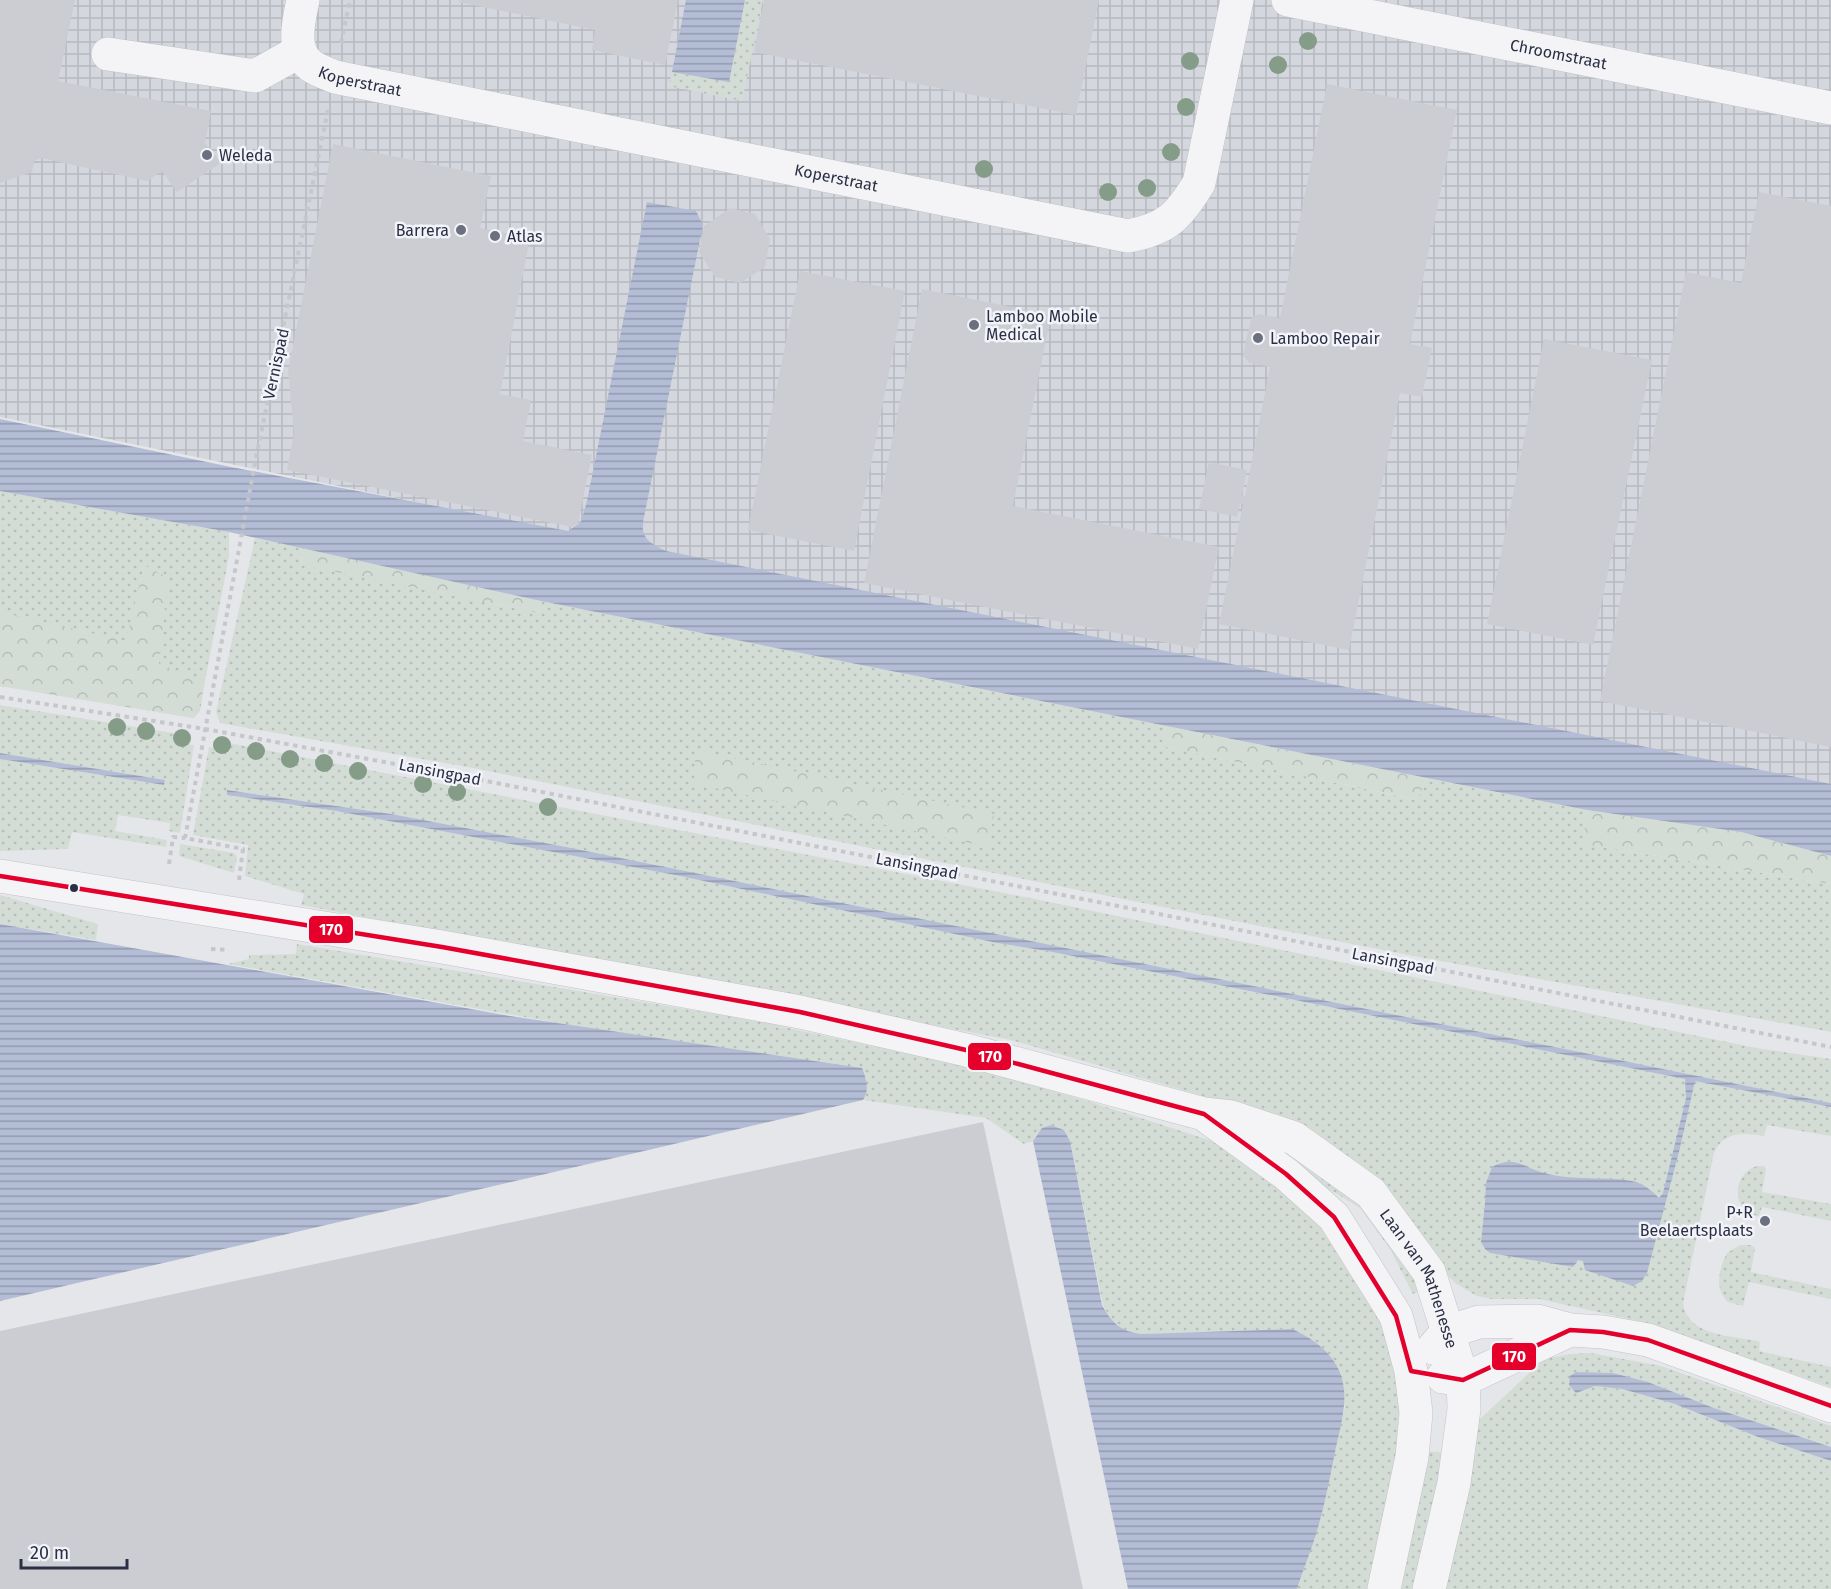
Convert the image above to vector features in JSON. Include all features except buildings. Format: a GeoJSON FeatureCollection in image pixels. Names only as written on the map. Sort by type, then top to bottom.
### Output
{"type":"FeatureCollection","features":[{"type":"Feature","properties":{"kind":"street","name":"Koperstraat"},"geometry":{"type":"LineString","coordinates":[[300,26],[309,64],[335,76],[1128,236],[1151,232],[1173,219],[1199,183],[1237,0]]}},
{"type":"Feature","properties":{"kind":"street","name":"Chroomstraat"},"geometry":{"type":"LineString","coordinates":[[1288,0],[1831,108]]}},
{"type":"Feature","properties":{"kind":"street"},"geometry":{"type":"LineString","coordinates":[[108,54],[255,76],[300,26]]}},
{"type":"Feature","properties":{"kind":"street","name":"Laan van Mathenesse"},"geometry":{"type":"LineString","coordinates":[[0,876],[442,946],[800,1012],[966,1050],[1204,1114],[1231,1117],[1294,1138],[1371,1194],[1429,1272],[1463,1380],[1464,1409],[1454,1483],[1429,1589]]}},
{"type":"Feature","properties":{"kind":"street","name":"Laan van Mathenesse"},"geometry":{"type":"LineString","coordinates":[[1204,1114],[1286,1174],[1334,1217],[1396,1316],[1411,1371],[1416,1413],[1412,1457],[1384,1589]]}},
{"type":"Feature","properties":{"kind":"street"},"geometry":{"type":"LineString","coordinates":[[1411,1371],[1447,1332],[1479,1322],[1537,1321],[1570,1330],[1611,1333],[1648,1340],[1831,1406]]}},
{"type":"Feature","properties":{"kind":"street"},"geometry":{"type":"LineString","coordinates":[[1411,1371],[1463,1380],[1570,1330]]}},
{"type":"Feature","properties":{"kind":"path","name":"Vernispad"},"geometry":{"type":"LineString","coordinates":[[185,838],[256,458],[350,0]]}},
{"type":"Feature","properties":{"kind":"path","name":"Lansingpad"},"geometry":{"type":"LineString","coordinates":[[0,697],[205,729],[482,780],[1831,1047]]}},
{"type":"Feature","properties":{"kind":"path"},"geometry":{"type":"LineString","coordinates":[[169,864],[173,837],[243,849],[239,880]]}},
{"type":"Feature","properties":{"kind":"path"},"geometry":{"type":"LineString","coordinates":[[211,949],[233,951]]}},
{"type":"Feature","properties":{"kind":"shaded area"},"geometry":{"type":"Polygon","coordinates":[[[0,0],[1831,0],[1831,785],[1456,714],[0,417],[0,0]]]}},
{"type":"Feature","properties":{"kind":"green space"},"geometry":{"type":"Polygon","coordinates":[[[745,0],[763,0],[742,101],[669,86],[672,72],[729,82],[745,0]]]}},
{"type":"Feature","properties":{"kind":"green space"},"geometry":{"type":"Polygon","coordinates":[[[0,491],[229,532],[229,556],[200,711],[194,718],[0,686],[0,491]]]}},
{"type":"Feature","properties":{"kind":"green space"},"geometry":{"type":"Polygon","coordinates":[[[255,538],[303,548],[301,564],[538,613],[541,601],[1166,726],[1162,746],[1417,800],[1426,778],[1587,810],[1584,844],[1831,884],[1831,1032],[1424,958],[473,768],[220,723],[216,712],[255,538]]]}},
{"type":"Feature","properties":{"kind":"green space"},"geometry":{"type":"Polygon","coordinates":[[[303,548],[541,601],[538,613],[301,565],[303,548]]]}},
{"type":"Feature","properties":{"kind":"green space"},"geometry":{"type":"Polygon","coordinates":[[[144,565],[168,578],[159,664],[205,681],[194,718],[0,686],[0,612],[126,641],[144,565]]]}},
{"type":"Feature","properties":{"kind":"green space"},"geometry":{"type":"Polygon","coordinates":[[[0,705],[191,736],[190,745],[194,745],[180,833],[169,831],[170,823],[118,815],[115,831],[167,840],[166,847],[72,832],[68,849],[0,851],[0,759],[164,785],[165,780],[0,753],[0,705]]]}},
{"type":"Feature","properties":{"kind":"green space"},"geometry":{"type":"Polygon","coordinates":[[[1166,726],[1426,778],[1418,800],[1161,746],[1166,726]]]}},
{"type":"Feature","properties":{"kind":"green space"},"geometry":{"type":"Polygon","coordinates":[[[214,740],[1030,898],[1756,1048],[1831,1059],[1831,1103],[839,902],[391,814],[227,790],[227,795],[336,811],[680,876],[997,943],[1831,1107],[1831,1136],[1767,1125],[1764,1136],[1740,1134],[1726,1138],[1716,1149],[1683,1303],[1686,1314],[1702,1328],[1724,1335],[1758,1341],[1759,1351],[1831,1367],[1831,1387],[1643,1322],[1539,1299],[1492,1299],[1477,1296],[1455,1283],[1438,1265],[1274,1119],[1193,1093],[1011,1040],[301,905],[304,894],[245,876],[248,845],[193,835],[209,747],[213,748],[214,740]]]}},
{"type":"Feature","properties":{"kind":"green space"},"geometry":{"type":"Polygon","coordinates":[[[696,750],[994,814],[988,847],[696,784],[694,775],[696,750]]]}},
{"type":"Feature","properties":{"kind":"green space"},"geometry":{"type":"Polygon","coordinates":[[[1587,810],[1741,832],[1831,856],[1831,884],[1583,844],[1587,810]]]}},
{"type":"Feature","properties":{"kind":"green space"},"geometry":{"type":"Polygon","coordinates":[[[180,844],[234,853],[237,857],[234,873],[179,856],[180,844]]]}},
{"type":"Feature","properties":{"kind":"green space"},"geometry":{"type":"Polygon","coordinates":[[[0,895],[98,924],[96,940],[0,924],[0,895]]]}},
{"type":"Feature","properties":{"kind":"green space"},"geometry":{"type":"Polygon","coordinates":[[[297,944],[751,1020],[978,1069],[1212,1141],[1304,1200],[1386,1321],[1404,1411],[1376,1589],[1297,1589],[1319,1523],[1345,1406],[1292,1329],[1142,1334],[1118,1326],[1103,1305],[1070,1141],[1064,1130],[1051,1125],[1036,1135],[1033,1141],[1024,1144],[986,1118],[863,1100],[866,1095],[866,1078],[228,964],[249,959],[249,955],[296,954],[297,944]]]}},
{"type":"Feature","properties":{"kind":"green space"},"geometry":{"type":"Polygon","coordinates":[[[1267,1143],[1293,1151],[1368,1203],[1422,1290],[1413,1294],[1390,1249],[1360,1208],[1296,1169],[1267,1143]]]}},
{"type":"Feature","properties":{"kind":"green space"},"geometry":{"type":"Polygon","coordinates":[[[1757,1166],[1764,1166],[1766,1169],[1762,1192],[1831,1204],[1831,1221],[1762,1207],[1759,1216],[1750,1213],[1739,1200],[1739,1184],[1749,1170],[1757,1166]]]}},
{"type":"Feature","properties":{"kind":"green space"},"geometry":{"type":"Polygon","coordinates":[[[1740,1245],[1751,1245],[1755,1248],[1751,1272],[1831,1289],[1831,1299],[1749,1282],[1743,1306],[1728,1302],[1719,1285],[1720,1272],[1727,1253],[1740,1245]]]}},
{"type":"Feature","properties":{"kind":"green space"},"geometry":{"type":"Polygon","coordinates":[[[1591,1353],[1661,1366],[1831,1426],[1831,1447],[1714,1408],[1648,1382],[1613,1373],[1575,1392],[1595,1386],[1622,1389],[1675,1404],[1758,1437],[1831,1461],[1831,1589],[1445,1589],[1479,1420],[1544,1359],[1591,1353]]]}},
{"type":"Feature","properties":{"kind":"green space"},"geometry":{"type":"Polygon","coordinates":[[[1423,1451],[1450,1453],[1420,1589],[1394,1589],[1423,1451]]]}},
{"type":"Feature","properties":{"kind":"water"},"geometry":{"type":"Polygon","coordinates":[[[686,0],[745,0],[729,82],[672,72],[686,0]]]}},
{"type":"Feature","properties":{"kind":"water"},"geometry":{"type":"Polygon","coordinates":[[[647,202],[696,211],[703,225],[643,522],[645,537],[656,546],[666,551],[1831,784],[1831,856],[1741,832],[1587,810],[541,601],[229,532],[0,491],[0,419],[231,467],[568,531],[581,522],[587,501],[647,202]]]}},
{"type":"Feature","properties":{"kind":"water"},"geometry":{"type":"Polygon","coordinates":[[[0,753],[165,780],[164,785],[0,759],[0,753]]]}},
{"type":"Feature","properties":{"kind":"water"},"geometry":{"type":"Polygon","coordinates":[[[227,790],[391,814],[571,848],[1831,1103],[1831,1107],[1695,1081],[1647,1273],[1642,1281],[1633,1286],[1585,1270],[1583,1261],[1578,1260],[1573,1267],[1490,1253],[1481,1242],[1486,1183],[1492,1167],[1513,1162],[1555,1175],[1636,1182],[1647,1187],[1659,1198],[1663,1193],[1686,1098],[1685,1079],[1280,997],[997,943],[680,876],[336,811],[227,795],[227,790]]]}},
{"type":"Feature","properties":{"kind":"water"},"geometry":{"type":"Polygon","coordinates":[[[0,924],[510,1016],[862,1068],[867,1088],[863,1100],[0,1301],[0,924]]]}},
{"type":"Feature","properties":{"kind":"water"},"geometry":{"type":"Polygon","coordinates":[[[1051,1125],[1064,1130],[1070,1141],[1102,1305],[1118,1326],[1142,1334],[1292,1329],[1323,1348],[1335,1362],[1344,1387],[1342,1422],[1322,1515],[1297,1589],[1128,1589],[1033,1141],[1042,1128],[1051,1125]]]}},
{"type":"Feature","properties":{"kind":"water"},"geometry":{"type":"Polygon","coordinates":[[[1576,1372],[1613,1373],[1648,1382],[1714,1408],[1831,1447],[1831,1461],[1758,1437],[1675,1404],[1622,1389],[1595,1386],[1576,1393],[1569,1385],[1570,1376],[1576,1372]]]}},
{"type":"Feature","properties":{"kind":"transit line","name":"170"},"geometry":{"type":"LineString","coordinates":[[0,876],[442,947],[800,1012],[966,1050],[1204,1114],[1286,1174],[1334,1217],[1396,1316],[1411,1371],[1463,1380],[1570,1330],[1603,1332],[1648,1340],[1831,1406]]}},
{"type":"Feature","properties":{"kind":"place","name":"Weleda"},"geometry":{"type":"Point","coordinates":[207,155]}},
{"type":"Feature","properties":{"kind":"place","name":"Barrera"},"geometry":{"type":"Point","coordinates":[461,230]}},
{"type":"Feature","properties":{"kind":"place","name":"Atlas"},"geometry":{"type":"Point","coordinates":[495,236]}},
{"type":"Feature","properties":{"kind":"place","name":"Lamboo Mobile Medical"},"geometry":{"type":"Point","coordinates":[974,325]}},
{"type":"Feature","properties":{"kind":"place","name":"Lamboo Repair"},"geometry":{"type":"Point","coordinates":[1258,338]}},
{"type":"Feature","properties":{"kind":"place","name":"P+R Beelaertsplaats"},"geometry":{"type":"Point","coordinates":[1765,1221]}}]}
